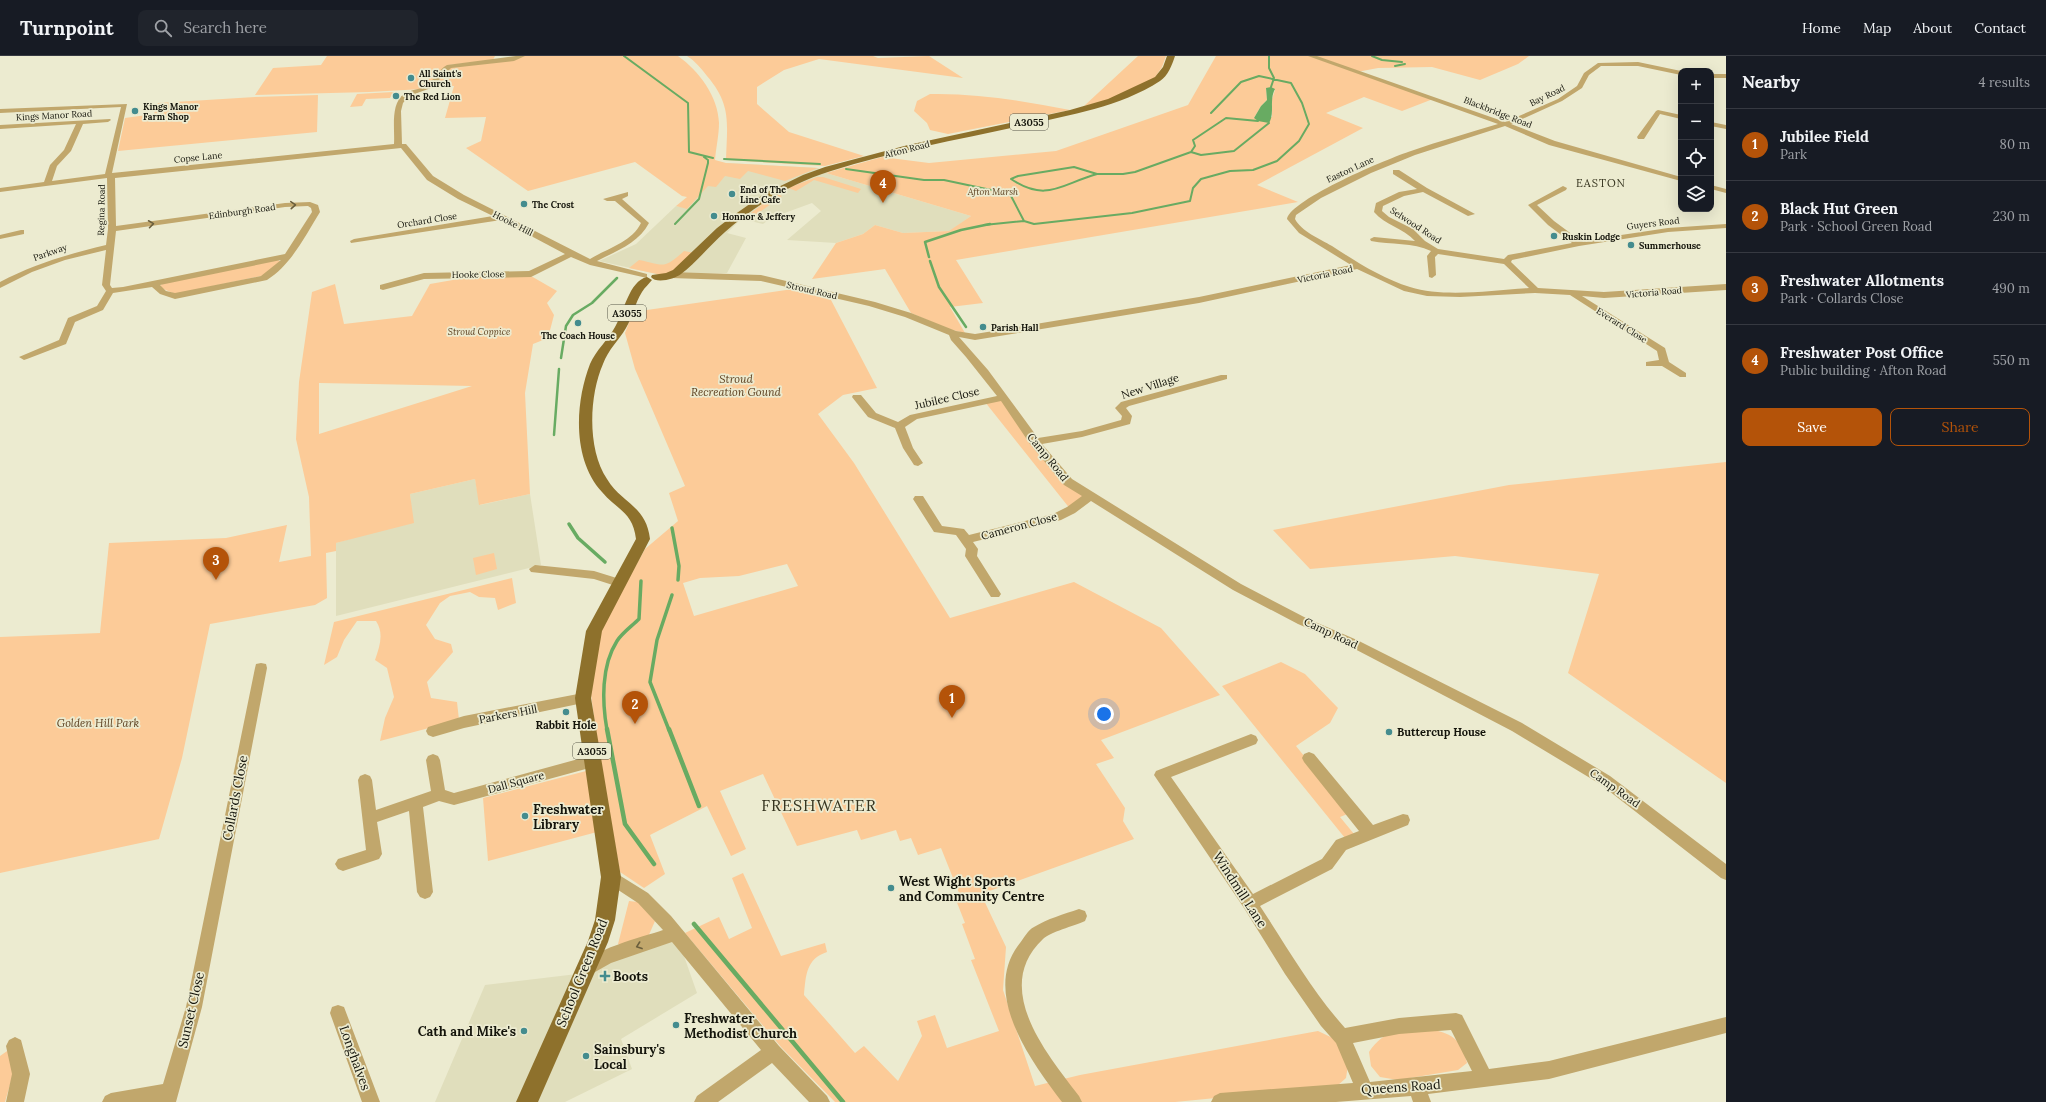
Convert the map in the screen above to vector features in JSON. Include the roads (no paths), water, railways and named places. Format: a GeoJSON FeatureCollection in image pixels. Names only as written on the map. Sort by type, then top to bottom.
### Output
{"type":"FeatureCollection","features":[{"type":"Feature","properties":{"kind":"main road","name":"Afton Road"},"geometry":{"type":"LineString","coordinates":[[671,275],[729,224],[767,196],[799,180],[828,169],[870,158],[953,137],[1071,112],[1111,101],[1158,79],[1167,67],[1170,56]]}},
{"type":"Feature","properties":{"kind":"main road"},"geometry":{"type":"LineString","coordinates":[[649,278],[671,275]]}},
{"type":"Feature","properties":{"kind":"main road","name":"School Green Road"},"geometry":{"type":"LineString","coordinates":[[527,1102],[588,968],[606,920],[611,877],[583,698],[594,630],[643,539],[643,528],[629,507],[607,489],[600,481],[585,436],[588,402],[596,366],[622,325],[635,291],[649,278]]}},
{"type":"Feature","properties":{"kind":"street"},"geometry":{"type":"LineString","coordinates":[[398,146],[399,106],[407,95],[433,85],[444,69],[449,66],[510,59],[522,56]]}},
{"type":"Feature","properties":{"kind":"street","name":"Blackbridge Road"},"geometry":{"type":"LineString","coordinates":[[1311,56],[1505,124],[1552,143],[1678,178]]}},
{"type":"Feature","properties":{"kind":"street","name":"Bay Road"},"geometry":{"type":"LineString","coordinates":[[1505,124],[1560,100],[1580,87],[1586,74],[1600,64],[1638,64],[1678,72]]}},
{"type":"Feature","properties":{"kind":"street"},"geometry":{"type":"LineString","coordinates":[[1714,76],[1726,76]]}},
{"type":"Feature","properties":{"kind":"street","name":"Regina Road"},"geometry":{"type":"LineString","coordinates":[[0,111],[125,105],[110,176],[112,229],[106,285],[110,291]]}},
{"type":"Feature","properties":{"kind":"street"},"geometry":{"type":"LineString","coordinates":[[1641,137],[1658,112],[1678,116]]}},
{"type":"Feature","properties":{"kind":"street","name":"Kings Manor Road"},"geometry":{"type":"LineString","coordinates":[[0,127],[108,120]]}},
{"type":"Feature","properties":{"kind":"street"},"geometry":{"type":"LineString","coordinates":[[47,183],[54,165],[67,150],[80,123]]}},
{"type":"Feature","properties":{"kind":"street","name":"Easton Lane"},"geometry":{"type":"LineString","coordinates":[[1358,266],[1293,223],[1291,219],[1292,214],[1318,196],[1368,171],[1412,154],[1505,124]]}},
{"type":"Feature","properties":{"kind":"street"},"geometry":{"type":"LineString","coordinates":[[1714,125],[1726,127]]}},
{"type":"Feature","properties":{"kind":"street","name":"Copse Lane"},"geometry":{"type":"LineString","coordinates":[[0,190],[110,176],[398,146]]}},
{"type":"Feature","properties":{"kind":"street","name":"Hooke Hill"},"geometry":{"type":"LineString","coordinates":[[398,146],[403,146],[420,169],[440,185],[571,254],[590,262],[649,278]]}},
{"type":"Feature","properties":{"kind":"street"},"geometry":{"type":"LineString","coordinates":[[1396,172],[1424,190],[1471,214]]}},
{"type":"Feature","properties":{"kind":"street"},"geometry":{"type":"LineString","coordinates":[[1563,188],[1532,205],[1551,224],[1579,244]]}},
{"type":"Feature","properties":{"kind":"street"},"geometry":{"type":"LineString","coordinates":[[1714,188],[1726,191]]}},
{"type":"Feature","properties":{"kind":"street","name":"Selwood Road"},"geometry":{"type":"LineString","coordinates":[[1424,190],[1402,194],[1386,201],[1379,205],[1378,212],[1386,219],[1410,231],[1422,243],[1436,252],[1507,262]]}},
{"type":"Feature","properties":{"kind":"street"},"geometry":{"type":"LineString","coordinates":[[607,199],[617,199],[625,194]]}},
{"type":"Feature","properties":{"kind":"street"},"geometry":{"type":"LineString","coordinates":[[590,262],[626,242],[644,228],[645,223],[617,199]]}},
{"type":"Feature","properties":{"kind":"street","name":"Edinburgh Road"},"geometry":{"type":"LineString","coordinates":[[112,229],[285,205],[310,204],[315,207],[316,212],[287,256],[286,260],[272,274],[264,278],[175,296],[164,294],[157,290],[154,283]]}},
{"type":"Feature","properties":{"kind":"street","name":"Orchard Close"},"geometry":{"type":"LineString","coordinates":[[354,241],[502,217]]}},
{"type":"Feature","properties":{"kind":"street","name":"Guyers Road"},"geometry":{"type":"LineString","coordinates":[[1507,262],[1508,258],[1513,256],[1579,244],[1668,230],[1726,226]]}},
{"type":"Feature","properties":{"kind":"street"},"geometry":{"type":"LineString","coordinates":[[0,237],[21,232]]}},
{"type":"Feature","properties":{"kind":"street"},"geometry":{"type":"LineString","coordinates":[[1374,239],[1401,243],[1422,243]]}},
{"type":"Feature","properties":{"kind":"street","name":"Parkway"},"geometry":{"type":"LineString","coordinates":[[0,285],[29,270],[62,258],[109,247]]}},
{"type":"Feature","properties":{"kind":"street"},"geometry":{"type":"LineString","coordinates":[[1432,275],[1431,256],[1436,252]]}},
{"type":"Feature","properties":{"kind":"street","name":"Hooke Close"},"geometry":{"type":"LineString","coordinates":[[383,287],[424,276],[531,274],[571,254]]}},
{"type":"Feature","properties":{"kind":"street"},"geometry":{"type":"LineString","coordinates":[[63,342],[71,320],[100,308],[110,291],[287,256]]}},
{"type":"Feature","properties":{"kind":"street"},"geometry":{"type":"LineString","coordinates":[[1507,262],[1531,283],[1535,290]]}},
{"type":"Feature","properties":{"kind":"street","name":"Victoria Road"},"geometry":{"type":"LineString","coordinates":[[950,333],[982,337],[1237,293],[1358,266],[1407,289],[1427,293],[1460,294],[1535,290],[1571,294],[1604,295],[1726,287]]}},
{"type":"Feature","properties":{"kind":"street","name":"Stroud Road"},"geometry":{"type":"LineString","coordinates":[[671,275],[736,276],[773,281],[872,304],[908,315],[950,333]]}},
{"type":"Feature","properties":{"kind":"street","name":"Everard Close"},"geometry":{"type":"LineString","coordinates":[[1571,294],[1662,350],[1664,363]]}},
{"type":"Feature","properties":{"kind":"street","name":"Camp Road"},"geometry":{"type":"LineString","coordinates":[[950,333],[971,355],[1034,442],[1068,482],[1237,587],[1302,621],[1353,643],[1524,731],[1605,780],[1726,873]]}},
{"type":"Feature","properties":{"kind":"street"},"geometry":{"type":"LineString","coordinates":[[971,355],[982,337]]}},
{"type":"Feature","properties":{"kind":"street"},"geometry":{"type":"LineString","coordinates":[[24,357],[63,342],[76,341]]}},
{"type":"Feature","properties":{"kind":"street"},"geometry":{"type":"LineString","coordinates":[[1649,364],[1664,363],[1683,375]]}},
{"type":"Feature","properties":{"kind":"street","name":"New Village"},"geometry":{"type":"LineString","coordinates":[[1034,442],[1082,434],[1126,422],[1127,416],[1120,408],[1125,404],[1224,377]]}},
{"type":"Feature","properties":{"kind":"street"},"geometry":{"type":"LineString","coordinates":[[857,397],[872,415],[899,426],[908,448],[918,463]]}},
{"type":"Feature","properties":{"kind":"street","name":"Jubilee Close"},"geometry":{"type":"LineString","coordinates":[[899,426],[914,418],[1002,398]]}},
{"type":"Feature","properties":{"kind":"street","name":"Cameron Close"},"geometry":{"type":"LineString","coordinates":[[966,540],[1057,517],[1071,510],[1090,496]]}},
{"type":"Feature","properties":{"kind":"street","name":"Cameron Close"},"geometry":{"type":"LineString","coordinates":[[919,499],[938,529],[960,532],[972,549],[971,556],[995,594]]}},
{"type":"Feature","properties":{"kind":"street"},"geometry":{"type":"LineString","coordinates":[[535,569],[594,575],[619,584]]}},
{"type":"Feature","properties":{"kind":"street","name":"Collards Close"},"geometry":{"type":"LineString","coordinates":[[208,928],[261,668]]}},
{"type":"Feature","properties":{"kind":"street","name":"Parkers Hill"},"geometry":{"type":"LineString","coordinates":[[434,732],[464,722],[583,698]]}},
{"type":"Feature","properties":{"kind":"street","name":"Windmill Lane"},"geometry":{"type":"LineString","coordinates":[[1251,740],[1160,774],[1250,903],[1291,968],[1327,1020],[1342,1038],[1365,1090]]}},
{"type":"Feature","properties":{"kind":"street"},"geometry":{"type":"LineString","coordinates":[[1309,758],[1370,833]]}},
{"type":"Feature","properties":{"kind":"street"},"geometry":{"type":"LineString","coordinates":[[433,760],[439,795]]}},
{"type":"Feature","properties":{"kind":"street","name":"Dall Square"},"geometry":{"type":"LineString","coordinates":[[370,818],[439,795],[454,799],[593,761]]}},
{"type":"Feature","properties":{"kind":"street"},"geometry":{"type":"LineString","coordinates":[[343,864],[374,854],[365,780]]}},
{"type":"Feature","properties":{"kind":"street"},"geometry":{"type":"LineString","coordinates":[[415,802],[425,892]]}},
{"type":"Feature","properties":{"kind":"street"},"geometry":{"type":"LineString","coordinates":[[1250,903],[1327,864],[1341,845],[1403,820]]}},
{"type":"Feature","properties":{"kind":"street"},"geometry":{"type":"LineString","coordinates":[[611,877],[643,898],[676,933],[773,1052],[821,1102]]}},
{"type":"Feature","properties":{"kind":"street"},"geometry":{"type":"LineString","coordinates":[[1073,1102],[1038,1056],[1022,1023],[1012,990],[1018,958],[1038,933],[1079,916]]}},
{"type":"Feature","properties":{"kind":"street","name":"Sunset Close"},"geometry":{"type":"LineString","coordinates":[[111,1102],[169,1096],[194,1007],[208,928]]}},
{"type":"Feature","properties":{"kind":"street"},"geometry":{"type":"LineString","coordinates":[[588,968],[608,957],[676,933]]}},
{"type":"Feature","properties":{"kind":"street","name":"Longhalves"},"geometry":{"type":"LineString","coordinates":[[338,1014],[371,1102]]}},
{"type":"Feature","properties":{"kind":"street"},"geometry":{"type":"LineString","coordinates":[[1342,1038],[1399,1026],[1456,1021],[1485,1079]]}},
{"type":"Feature","properties":{"kind":"street","name":"Queens Road"},"geometry":{"type":"LineString","coordinates":[[1220,1102],[1365,1090],[1419,1095],[1485,1079],[1549,1070],[1726,1025]]}},
{"type":"Feature","properties":{"kind":"street"},"geometry":{"type":"LineString","coordinates":[[15,1046],[21,1074],[15,1102]]}},
{"type":"Feature","properties":{"kind":"street"},"geometry":{"type":"LineString","coordinates":[[703,1102],[773,1052]]}},
{"type":"Feature","properties":{"kind":"waterway"},"geometry":{"type":"LineString","coordinates":[[624,56],[688,103],[689,152],[713,158]]}},
{"type":"Feature","properties":{"kind":"waterway"},"geometry":{"type":"LineString","coordinates":[[1269,56],[1269,68],[1274,79]]}},
{"type":"Feature","properties":{"kind":"waterway"},"geometry":{"type":"LineString","coordinates":[[1372,56],[1382,60],[1402,62]]}},
{"type":"Feature","properties":{"kind":"waterway"},"geometry":{"type":"LineString","coordinates":[[1395,66],[1405,64]]}},
{"type":"Feature","properties":{"kind":"waterway"},"geometry":{"type":"LineString","coordinates":[[1211,113],[1241,82],[1259,76],[1274,79]]}},
{"type":"Feature","properties":{"kind":"waterway"},"geometry":{"type":"LineString","coordinates":[[1024,221],[1034,224],[1132,213],[1190,201],[1193,188],[1201,179],[1230,171],[1253,170],[1277,161],[1299,141],[1309,124],[1302,103],[1291,83],[1274,79]]}},
{"type":"Feature","properties":{"kind":"waterway"},"geometry":{"type":"LineString","coordinates":[[1271,87],[1274,79]]}},
{"type":"Feature","properties":{"kind":"waterway"},"geometry":{"type":"LineString","coordinates":[[1191,152],[1195,146],[1193,140],[1226,118],[1258,121]]}},
{"type":"Feature","properties":{"kind":"waterway"},"geometry":{"type":"LineString","coordinates":[[1191,152],[1201,155],[1234,151],[1269,123]]}},
{"type":"Feature","properties":{"kind":"waterway"},"geometry":{"type":"LineString","coordinates":[[1097,174],[1123,174],[1135,172],[1191,152]]}},
{"type":"Feature","properties":{"kind":"waterway"},"geometry":{"type":"LineString","coordinates":[[675,224],[699,199],[708,163],[708,160],[704,157]]}},
{"type":"Feature","properties":{"kind":"waterway"},"geometry":{"type":"LineString","coordinates":[[724,159],[820,164]]}},
{"type":"Feature","properties":{"kind":"waterway"},"geometry":{"type":"LineString","coordinates":[[1074,167],[1097,174],[1045,191],[1035,190],[1011,179],[1018,176],[1074,167]]}},
{"type":"Feature","properties":{"kind":"waterway"},"geometry":{"type":"LineString","coordinates":[[846,169],[924,180],[944,180],[1010,194],[1024,221]]}},
{"type":"Feature","properties":{"kind":"waterway"},"geometry":{"type":"LineString","coordinates":[[986,225],[1024,221]]}},
{"type":"Feature","properties":{"kind":"waterway"},"geometry":{"type":"LineString","coordinates":[[929,257],[925,242],[961,230],[986,225]]}},
{"type":"Feature","properties":{"kind":"waterway"},"geometry":{"type":"LineString","coordinates":[[930,261],[939,287],[966,327]]}},
{"type":"Feature","properties":{"kind":"waterway"},"geometry":{"type":"LineString","coordinates":[[561,358],[566,326],[573,315],[592,303],[617,278]]}},
{"type":"Feature","properties":{"kind":"waterway"},"geometry":{"type":"LineString","coordinates":[[554,435],[559,369]]}},
{"type":"Feature","properties":{"kind":"waterway"},"geometry":{"type":"LineString","coordinates":[[569,524],[578,538],[605,562]]}},
{"type":"Feature","properties":{"kind":"waterway"},"geometry":{"type":"LineString","coordinates":[[672,528],[679,566],[678,580]]}},
{"type":"Feature","properties":{"kind":"waterway"},"geometry":{"type":"LineString","coordinates":[[607,730],[604,708],[605,673],[617,641],[624,632],[639,619],[641,581]]}},
{"type":"Feature","properties":{"kind":"waterway"},"geometry":{"type":"LineString","coordinates":[[669,730],[650,682],[657,640],[672,595]]}},
{"type":"Feature","properties":{"kind":"waterway"},"geometry":{"type":"LineString","coordinates":[[607,729],[625,824],[654,864]]}},
{"type":"Feature","properties":{"kind":"waterway"},"geometry":{"type":"LineString","coordinates":[[669,729],[699,806]]}},
{"type":"Feature","properties":{"kind":"waterway"},"geometry":{"type":"LineString","coordinates":[[694,924],[843,1102]]}},
{"type":"Feature","properties":{"kind":"place","name":"All Saint's Church"},"geometry":{"type":"Point","coordinates":[411,78]}},
{"type":"Feature","properties":{"kind":"place","name":"The Red Lion"},"geometry":{"type":"Point","coordinates":[396,96]}},
{"type":"Feature","properties":{"kind":"place","name":"Kings Manor Farm Shop"},"geometry":{"type":"Point","coordinates":[135,111]}},
{"type":"Feature","properties":{"kind":"place","name":"End of The Line Cafe"},"geometry":{"type":"Point","coordinates":[732,194]}},
{"type":"Feature","properties":{"kind":"place","name":"Freshwater Post Office"},"geometry":{"type":"Point","coordinates":[883,203]}},
{"type":"Feature","properties":{"kind":"place","name":"The Crost"},"geometry":{"type":"Point","coordinates":[524,204]}},
{"type":"Feature","properties":{"kind":"place","name":"Honnor & Jeffery"},"geometry":{"type":"Point","coordinates":[714,216]}},
{"type":"Feature","properties":{"kind":"place","name":"Ruskin Lodge"},"geometry":{"type":"Point","coordinates":[1554,236]}},
{"type":"Feature","properties":{"kind":"place","name":"Summerhouse"},"geometry":{"type":"Point","coordinates":[1631,245]}},
{"type":"Feature","properties":{"kind":"place","name":"The Coach House"},"geometry":{"type":"Point","coordinates":[578,323]}},
{"type":"Feature","properties":{"kind":"place","name":"Parish Hall"},"geometry":{"type":"Point","coordinates":[983,327]}},
{"type":"Feature","properties":{"kind":"place","name":"Freshwater Allotments"},"geometry":{"type":"Point","coordinates":[216,580]}},
{"type":"Feature","properties":{"kind":"place","name":"Rabbit Hole"},"geometry":{"type":"Point","coordinates":[566,712]}},
{"type":"Feature","properties":{"kind":"place","name":"Jubilee Field"},"geometry":{"type":"Point","coordinates":[952,718]}},
{"type":"Feature","properties":{"kind":"place","name":"Black Hut Green"},"geometry":{"type":"Point","coordinates":[635,724]}},
{"type":"Feature","properties":{"kind":"place","name":"Buttercup House"},"geometry":{"type":"Point","coordinates":[1389,732]}},
{"type":"Feature","properties":{"kind":"place","name":"Freshwater Library"},"geometry":{"type":"Point","coordinates":[525,816]}},
{"type":"Feature","properties":{"kind":"place","name":"West Wight Sports and Community Centre"},"geometry":{"type":"Point","coordinates":[891,888]}},
{"type":"Feature","properties":{"kind":"place","name":"Boots"},"geometry":{"type":"Point","coordinates":[605,976]}},
{"type":"Feature","properties":{"kind":"place","name":"Freshwater Methodist Church"},"geometry":{"type":"Point","coordinates":[676,1025]}},
{"type":"Feature","properties":{"kind":"place","name":"Cath and Mike's"},"geometry":{"type":"Point","coordinates":[524,1031]}},
{"type":"Feature","properties":{"kind":"place","name":"Sainsbury's Local"},"geometry":{"type":"Point","coordinates":[586,1056]}},
{"type":"Feature","properties":{"kind":"district","name":"EASTON"},"geometry":{"type":"Point","coordinates":[1601,183]}},
{"type":"Feature","properties":{"kind":"district","name":"FRESHWATER"},"geometry":{"type":"Point","coordinates":[819,805]}},
{"type":"Feature","properties":{"kind":"park label","name":"Afton Marsh"},"geometry":{"type":"Point","coordinates":[993,191]}},
{"type":"Feature","properties":{"kind":"park label","name":"Stroud Coppice"},"geometry":{"type":"Point","coordinates":[479,331]}},
{"type":"Feature","properties":{"kind":"park label","name":"Stroud Recreation Gound"},"geometry":{"type":"Point","coordinates":[736,385]}},
{"type":"Feature","properties":{"kind":"park label","name":"Golden Hill Park"},"geometry":{"type":"Point","coordinates":[98,723]}}]}
